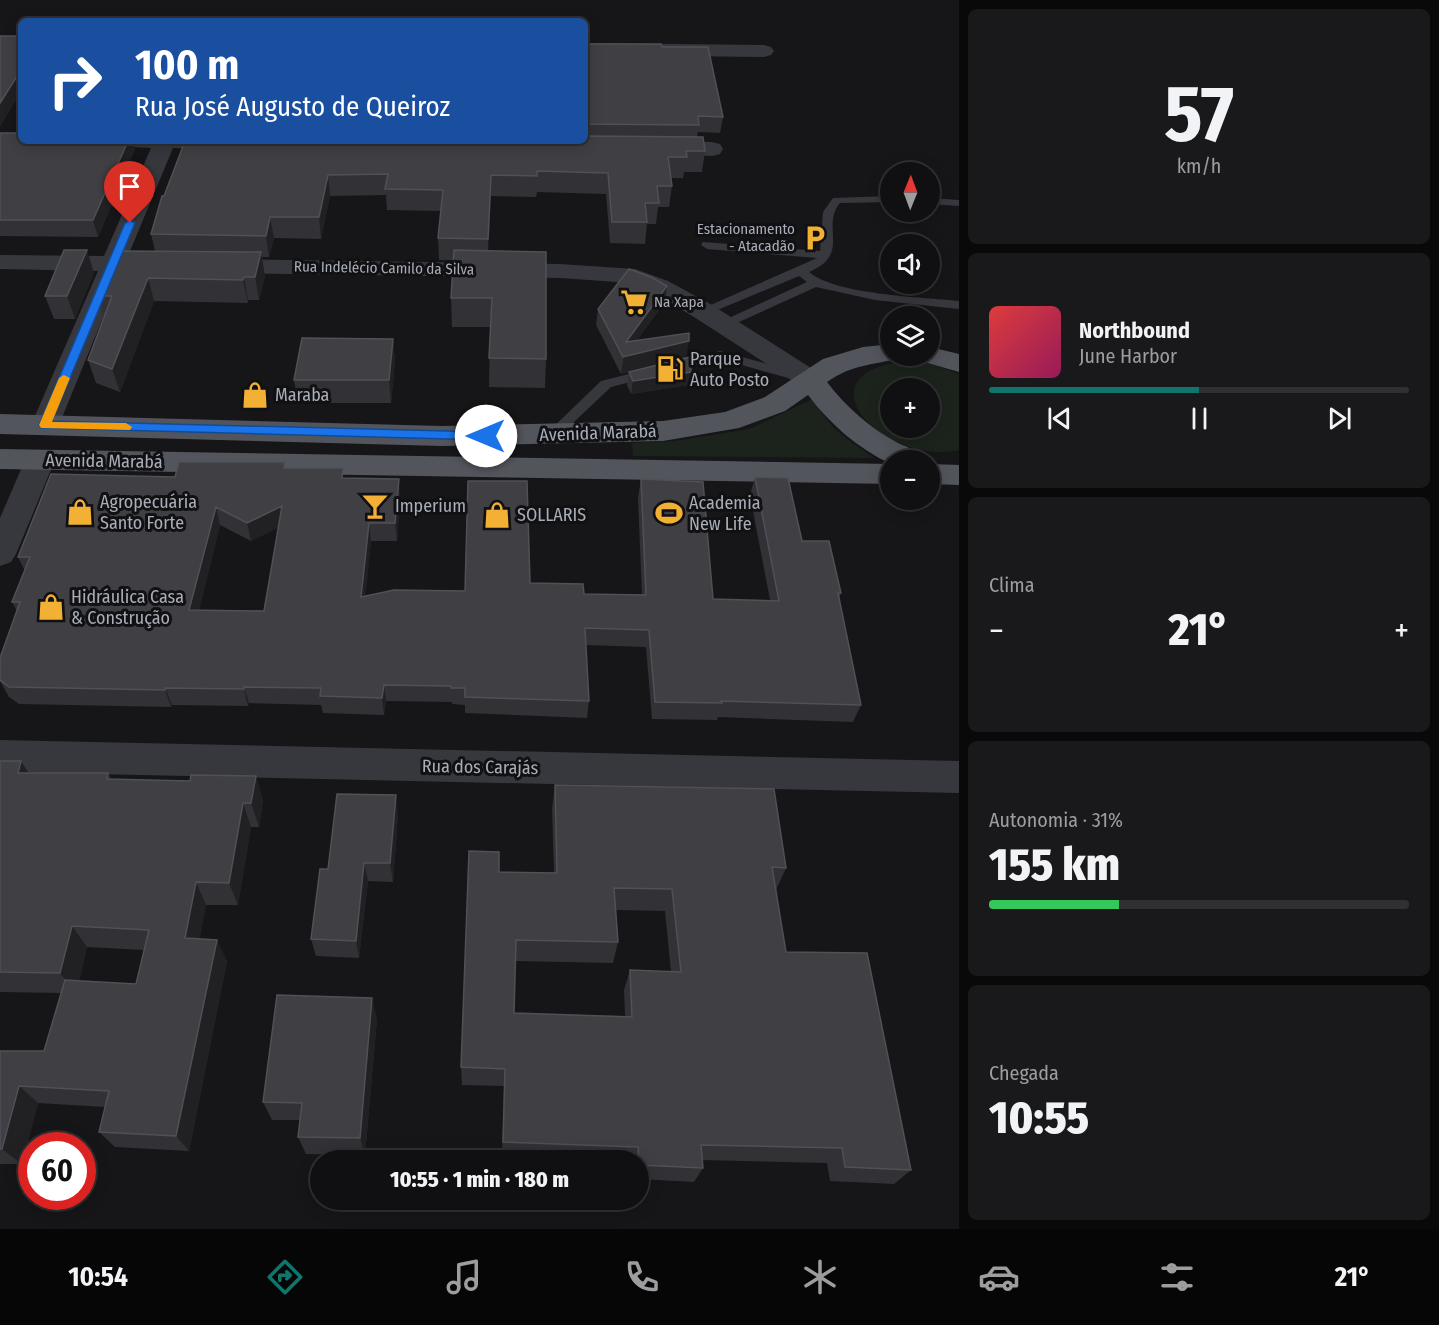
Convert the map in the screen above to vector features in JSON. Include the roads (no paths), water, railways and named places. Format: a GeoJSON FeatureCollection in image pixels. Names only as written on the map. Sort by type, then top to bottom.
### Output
{"type":"FeatureCollection","features":[{"type":"Feature","properties":{"kind":"main road","name":"Avenida Marabá"},"geometry":{"type":"LineString","coordinates":[[0,424],[442,436],[663,431],[729,421],[775,404],[833,365],[863,355],[880,353]]}},
{"type":"Feature","properties":{"kind":"main road"},"geometry":{"type":"LineString","coordinates":[[940,358],[959,363]]}},
{"type":"Feature","properties":{"kind":"main road"},"geometry":{"type":"LineString","coordinates":[[812,381],[836,412],[868,440],[888,450]]}},
{"type":"Feature","properties":{"kind":"main road","name":"Avenida Marabá"},"geometry":{"type":"LineString","coordinates":[[0,459],[880,474]]}},
{"type":"Feature","properties":{"kind":"street"},"geometry":{"type":"LineString","coordinates":[[588,50],[764,51]]}},
{"type":"Feature","properties":{"kind":"street"},"geometry":{"type":"LineString","coordinates":[[45,425],[164,144]]}},
{"type":"Feature","properties":{"kind":"street"},"geometry":{"type":"LineString","coordinates":[[642,148],[712,149]]}},
{"type":"Feature","properties":{"kind":"street","name":"Rua Indelécio Camilo da Silva"},"geometry":{"type":"LineString","coordinates":[[0,262],[601,273],[635,276],[659,286],[713,317],[812,381]]}},
{"type":"Feature","properties":{"kind":"street"},"geometry":{"type":"LineString","coordinates":[[0,554],[40,460]]}},
{"type":"Feature","properties":{"kind":"street","name":"Rua dos Carajás"},"geometry":{"type":"LineString","coordinates":[[0,756],[959,777]]}},
{"type":"Feature","properties":{"kind":"lane"},"geometry":{"type":"LineString","coordinates":[[713,317],[820,262],[825,255],[832,203],[848,198],[880,199]]}},
{"type":"Feature","properties":{"kind":"lane"},"geometry":{"type":"LineString","coordinates":[[940,202],[959,203]]}},
{"type":"Feature","properties":{"kind":"lane"},"geometry":{"type":"LineString","coordinates":[[707,245],[825,255]]}},
{"type":"Feature","properties":{"kind":"lane"},"geometry":{"type":"LineString","coordinates":[[801,271],[815,283],[875,296],[959,305]]}},
{"type":"Feature","properties":{"kind":"lane"},"geometry":{"type":"LineString","coordinates":[[713,317],[815,283]]}},
{"type":"Feature","properties":{"kind":"lane"},"geometry":{"type":"LineString","coordinates":[[552,435],[606,384],[720,355],[812,381]]}},
{"type":"Feature","properties":{"kind":"place","name":"Estacionamento - Atacadão"},"geometry":{"type":"Point","coordinates":[815,238]}},
{"type":"Feature","properties":{"kind":"place","name":"Na Xapa"},"geometry":{"type":"Point","coordinates":[634,302]}},
{"type":"Feature","properties":{"kind":"place","name":"Parque Auto Posto"},"geometry":{"type":"Point","coordinates":[670,369]}},
{"type":"Feature","properties":{"kind":"place","name":"Maraba"},"geometry":{"type":"Point","coordinates":[255,395]}},
{"type":"Feature","properties":{"kind":"place","name":"Imperium"},"geometry":{"type":"Point","coordinates":[375,506]}},
{"type":"Feature","properties":{"kind":"place","name":"Agropecuária Santo Forte"},"geometry":{"type":"Point","coordinates":[80,512]}},
{"type":"Feature","properties":{"kind":"place","name":"Academia New Life"},"geometry":{"type":"Point","coordinates":[669,513]}},
{"type":"Feature","properties":{"kind":"place","name":"SOLLARIS"},"geometry":{"type":"Point","coordinates":[497,515]}},
{"type":"Feature","properties":{"kind":"place","name":"Hidráulica Casa & Construção"},"geometry":{"type":"Point","coordinates":[51,607]}}]}
